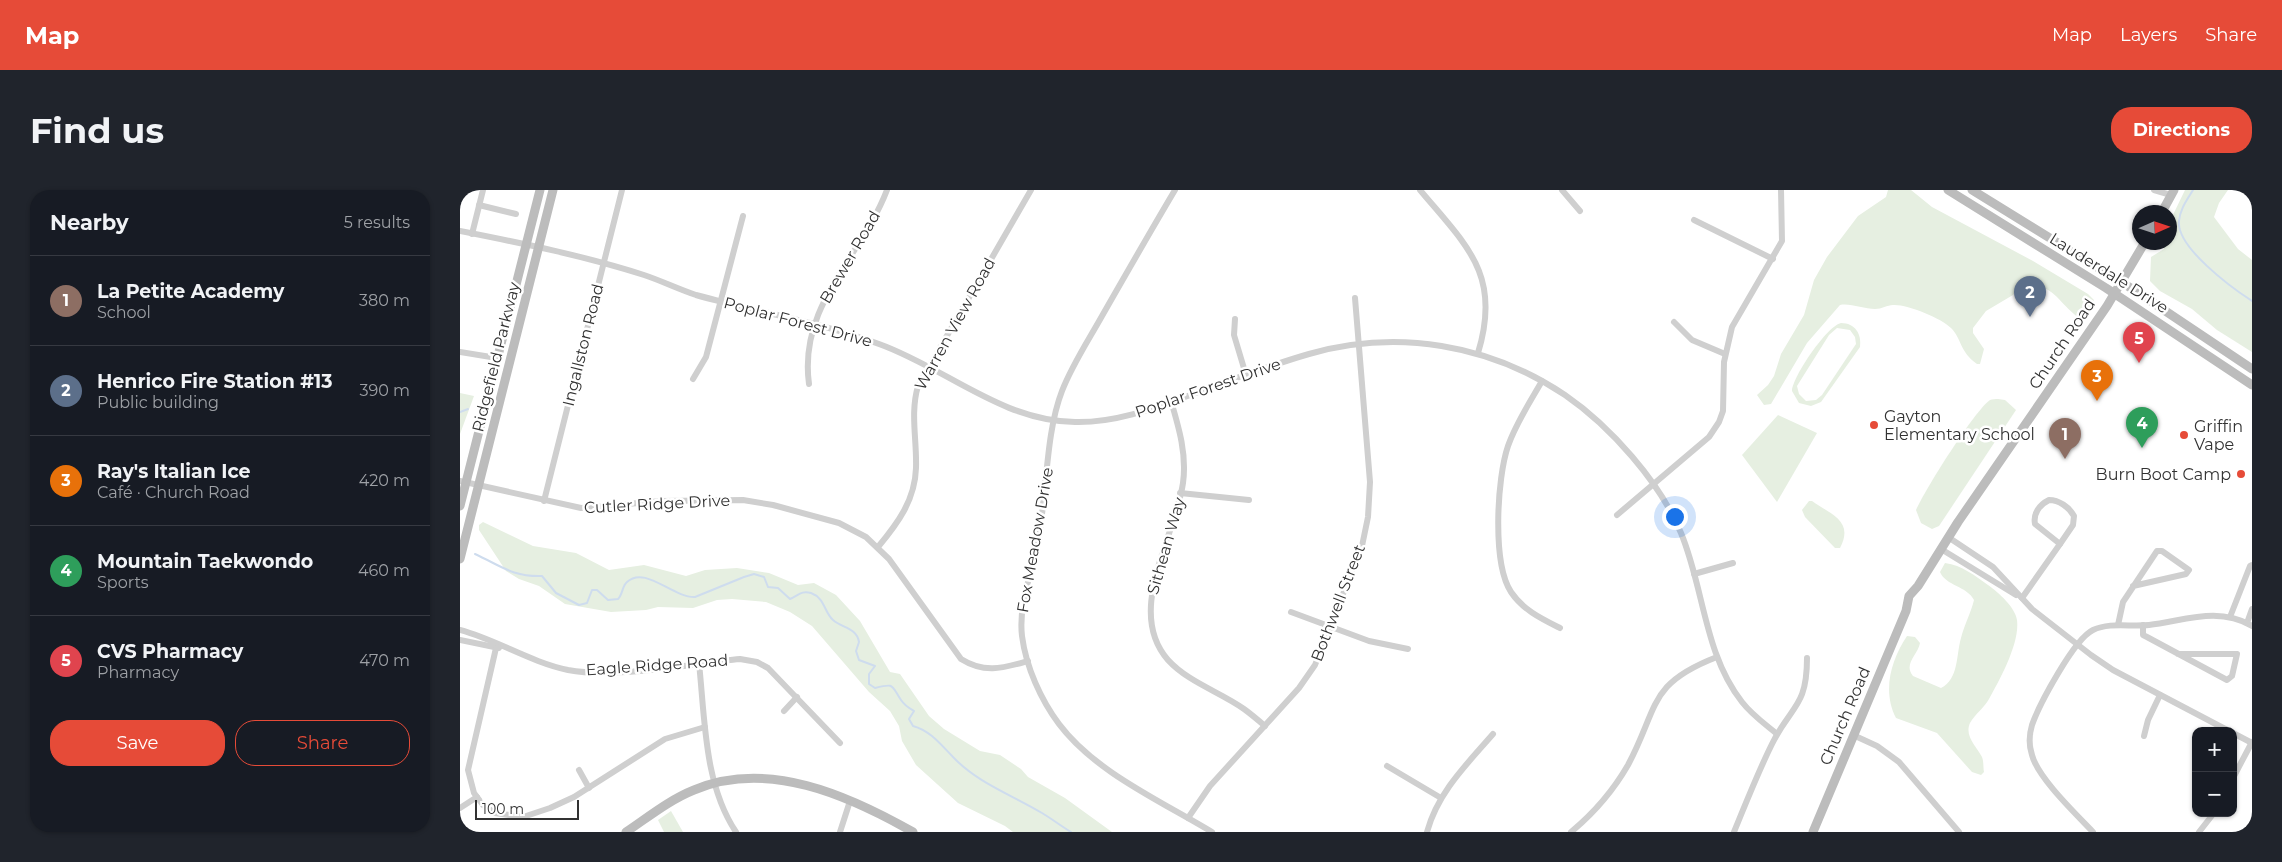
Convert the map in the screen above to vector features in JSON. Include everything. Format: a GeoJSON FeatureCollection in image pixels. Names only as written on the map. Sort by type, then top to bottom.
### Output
{"type":"FeatureCollection","features":[{"type":"Feature","properties":{"kind":"main road","name":"Ridgefield Parkway"},"geometry":{"type":"LineString","coordinates":[[460,506],[463,481],[540,190]]}},
{"type":"Feature","properties":{"kind":"main road","name":"Ridgefield Parkway"},"geometry":{"type":"LineString","coordinates":[[460,560],[553,190]]}},
{"type":"Feature","properties":{"kind":"main road","name":"Lauderdale Drive"},"geometry":{"type":"LineString","coordinates":[[1948,190],[2114,294],[2252,385]]}},
{"type":"Feature","properties":{"kind":"main road","name":"Lauderdale Drive"},"geometry":{"type":"LineString","coordinates":[[1972,190],[2121,282],[2252,370]]}},
{"type":"Feature","properties":{"kind":"main road"},"geometry":{"type":"LineString","coordinates":[[2166,205],[2172,193]]}},
{"type":"Feature","properties":{"kind":"main road","name":"Church Road"},"geometry":{"type":"LineString","coordinates":[[1813,832],[1906,611],[1916,599],[1918,586],[1948,537],[2114,294],[2140,250]]}},
{"type":"Feature","properties":{"kind":"main road"},"geometry":{"type":"LineString","coordinates":[[626,832],[692,790],[746,777],[777,778],[850,801],[873,810],[913,832]]}},
{"type":"Feature","properties":{"kind":"street"},"geometry":{"type":"LineString","coordinates":[[472,234],[482,190]]}},
{"type":"Feature","properties":{"kind":"street","name":"Ingallston Road"},"geometry":{"type":"LineString","coordinates":[[544,501],[622,190]]}},
{"type":"Feature","properties":{"kind":"street","name":"Brewer Road"},"geometry":{"type":"LineString","coordinates":[[809,384],[808,360],[815,326],[826,294],[873,218],[887,190]]}},
{"type":"Feature","properties":{"kind":"street","name":"Warren View Road"},"geometry":{"type":"LineString","coordinates":[[878,547],[901,518],[911,495],[916,467],[914,407],[918,386],[1031,190]]}},
{"type":"Feature","properties":{"kind":"street","name":"Fox Meadow Drive"},"geometry":{"type":"LineString","coordinates":[[1175,190],[1073,366],[1061,392],[1054,420],[1040,532],[1022,616],[1022,636],[1028,661],[1049,709],[1078,746],[1100,764],[1212,832]]}},
{"type":"Feature","properties":{"kind":"street"},"geometry":{"type":"LineString","coordinates":[[1420,190],[1461,239],[1480,271],[1487,310],[1484,335],[1478,353]]}},
{"type":"Feature","properties":{"kind":"street"},"geometry":{"type":"LineString","coordinates":[[1562,190],[1580,211]]}},
{"type":"Feature","properties":{"kind":"street"},"geometry":{"type":"LineString","coordinates":[[1617,515],[1709,437],[1716,428],[1723,411],[1726,354],[1736,317],[1780,247],[1783,235],[1781,190]]}},
{"type":"Feature","properties":{"kind":"street"},"geometry":{"type":"LineString","coordinates":[[2154,190],[2172,193]]}},
{"type":"Feature","properties":{"kind":"street"},"geometry":{"type":"LineString","coordinates":[[479,205],[516,214]]}},
{"type":"Feature","properties":{"kind":"street"},"geometry":{"type":"LineString","coordinates":[[693,379],[706,357],[743,216]]}},
{"type":"Feature","properties":{"kind":"street"},"geometry":{"type":"LineString","coordinates":[[1694,220],[1773,259]]}},
{"type":"Feature","properties":{"kind":"street","name":"Poplar Forest Drive"},"geometry":{"type":"LineString","coordinates":[[460,231],[642,275],[679,289],[879,344],[929,366],[1006,408],[1033,417],[1054,420],[1079,422],[1113,419],[1171,402],[1308,354],[1359,344],[1384,342],[1428,344],[1478,353],[1519,369],[1572,400],[1603,426],[1653,485],[1676,522],[1694,574],[1717,657],[1726,678],[1742,702],[1777,734]]}},
{"type":"Feature","properties":{"kind":"street","name":"Bothwell Street"},"geometry":{"type":"LineString","coordinates":[[1188,818],[1210,786],[1305,680],[1320,656],[1362,546],[1370,506],[1370,482],[1355,298]]}},
{"type":"Feature","properties":{"kind":"street"},"geometry":{"type":"LineString","coordinates":[[1235,319],[1234,335],[1246,375]]}},
{"type":"Feature","properties":{"kind":"street"},"geometry":{"type":"LineString","coordinates":[[1674,322],[1692,340],[1726,354]]}},
{"type":"Feature","properties":{"kind":"street"},"geometry":{"type":"LineString","coordinates":[[460,352],[497,358]]}},
{"type":"Feature","properties":{"kind":"street"},"geometry":{"type":"LineString","coordinates":[[1542,381],[1514,432],[1505,455],[1502,478],[1499,558],[1502,574],[1516,600],[1536,616],[1560,628]]}},
{"type":"Feature","properties":{"kind":"street","name":"Sithean Way"},"geometry":{"type":"LineString","coordinates":[[1171,402],[1183,451],[1180,493],[1152,591],[1150,616],[1155,640],[1174,666],[1244,709],[1265,726]]}},
{"type":"Feature","properties":{"kind":"street","name":"Cutler Ridge Drive"},"geometry":{"type":"LineString","coordinates":[[463,481],[569,507],[591,508],[662,501],[727,499],[755,501],[839,523],[866,537],[878,547],[895,566],[961,659],[972,666],[992,670],[1028,661]]}},
{"type":"Feature","properties":{"kind":"street"},"geometry":{"type":"LineString","coordinates":[[1180,493],[1249,500]]}},
{"type":"Feature","properties":{"kind":"street"},"geometry":{"type":"LineString","coordinates":[[2022,598],[2060,544],[2073,525],[2074,516],[2068,508],[2058,502],[2049,500],[2041,505],[2036,513],[2035,524],[2060,544]]}},
{"type":"Feature","properties":{"kind":"street"},"geometry":{"type":"LineString","coordinates":[[1948,537],[1993,567],[2038,614],[2077,645],[2113,670],[2221,727]]}},
{"type":"Feature","properties":{"kind":"street"},"geometry":{"type":"LineString","coordinates":[[1940,549],[2022,598]]}},
{"type":"Feature","properties":{"kind":"street"},"geometry":{"type":"LineString","coordinates":[[2118,625],[2120,608],[2134,586],[2160,550],[2189,570],[2186,574],[2134,586]]}},
{"type":"Feature","properties":{"kind":"street"},"geometry":{"type":"LineString","coordinates":[[1694,574],[1733,563]]}},
{"type":"Feature","properties":{"kind":"street"},"geometry":{"type":"LineString","coordinates":[[2230,617],[2252,565]]}},
{"type":"Feature","properties":{"kind":"street"},"geometry":{"type":"LineString","coordinates":[[2093,832],[2041,774],[2033,760],[2030,748],[2031,731],[2040,709],[2077,645],[2092,630],[2105,626],[2143,625],[2190,616],[2230,617],[2249,624],[2252,609]]}},
{"type":"Feature","properties":{"kind":"street"},"geometry":{"type":"LineString","coordinates":[[1290,612],[1370,641],[1408,649]]}},
{"type":"Feature","properties":{"kind":"street"},"geometry":{"type":"LineString","coordinates":[[2143,625],[2144,635],[2178,654],[2227,680],[2232,676],[2236,654],[2178,654]]}},
{"type":"Feature","properties":{"kind":"street","name":"Eagle Ridge Road"},"geometry":{"type":"LineString","coordinates":[[460,630],[487,638],[550,665],[582,672],[619,672],[740,659],[757,662],[768,668],[840,743]]}},
{"type":"Feature","properties":{"kind":"street","name":"Eagle Ridge Road"},"geometry":{"type":"LineString","coordinates":[[460,640],[496,648],[508,648]]}},
{"type":"Feature","properties":{"kind":"street"},"geometry":{"type":"LineString","coordinates":[[496,648],[469,760],[468,777],[477,797],[495,813],[523,817],[556,806],[589,788],[665,739],[705,727]]}},
{"type":"Feature","properties":{"kind":"street"},"geometry":{"type":"LineString","coordinates":[[1571,832],[1600,805],[1617,783],[1628,764],[1655,702],[1668,685],[1692,667],[1717,657]]}},
{"type":"Feature","properties":{"kind":"street"},"geometry":{"type":"LineString","coordinates":[[1734,832],[1777,734],[1803,696],[1807,681],[1807,658]]}},
{"type":"Feature","properties":{"kind":"street"},"geometry":{"type":"LineString","coordinates":[[699,663],[705,727],[715,783],[726,815],[736,832]]}},
{"type":"Feature","properties":{"kind":"street"},"geometry":{"type":"LineString","coordinates":[[2144,736],[2148,720],[2160,695]]}},
{"type":"Feature","properties":{"kind":"street"},"geometry":{"type":"LineString","coordinates":[[784,711],[796,697]]}},
{"type":"Feature","properties":{"kind":"street"},"geometry":{"type":"LineString","coordinates":[[1427,832],[1441,798],[1493,734]]}},
{"type":"Feature","properties":{"kind":"street"},"geometry":{"type":"LineString","coordinates":[[1853,735],[1877,746],[1894,758],[1959,832]]}},
{"type":"Feature","properties":{"kind":"street"},"geometry":{"type":"LineString","coordinates":[[2236,772],[2252,743],[2237,735]]}},
{"type":"Feature","properties":{"kind":"street"},"geometry":{"type":"LineString","coordinates":[[1387,766],[1441,798]]}},
{"type":"Feature","properties":{"kind":"street"},"geometry":{"type":"LineString","coordinates":[[579,770],[589,788]]}},
{"type":"Feature","properties":{"kind":"street"},"geometry":{"type":"LineString","coordinates":[[460,808],[477,797]]}},
{"type":"Feature","properties":{"kind":"street"},"geometry":{"type":"LineString","coordinates":[[840,832],[850,801]]}},
{"type":"Feature","properties":{"kind":"street"},"geometry":{"type":"LineString","coordinates":[[2199,832],[2211,817]]}},
{"type":"Feature","properties":{"kind":"shaded area"},"geometry":{"type":"Polygon","coordinates":[[[1888,190],[1911,190],[1932,207],[2033,261],[2088,294],[2094,300],[2089,312],[2083,318],[2079,318],[2049,291],[2042,287],[2022,283],[2013,295],[1986,311],[1973,328],[1973,333],[1984,349],[1980,364],[1977,364],[1964,350],[1951,328],[1924,312],[1899,305],[1875,309],[1840,305],[1807,343],[1771,404],[1764,405],[1757,395],[1768,385],[1774,376],[1781,354],[1804,315],[1814,280],[1827,257],[1858,216],[1886,197],[1888,190]]]}},
{"type":"Feature","properties":{"kind":"shaded area"},"geometry":{"type":"Polygon","coordinates":[[[2185,190],[2228,190],[2219,203],[2214,217],[2238,249],[2252,260],[2252,352],[2217,330],[2192,309],[2160,291],[2150,281],[2151,257],[2162,250],[2177,250],[2177,207],[2185,190]]]}},
{"type":"Feature","properties":{"kind":"shaded area"},"geometry":{"type":"Polygon","coordinates":[[[1846,323],[1854,327],[1859,334],[1860,347],[1821,402],[1811,406],[1799,403],[1792,391],[1798,374],[1812,352],[1835,326],[1846,323]],[[1837,328],[1829,335],[1797,386],[1799,394],[1806,401],[1816,400],[1822,395],[1856,344],[1855,337],[1850,330],[1837,328]]]}},
{"type":"Feature","properties":{"kind":"shaded area"},"geometry":{"type":"Polygon","coordinates":[[[460,393],[474,396],[460,434],[460,393]]]}},
{"type":"Feature","properties":{"kind":"shaded area"},"geometry":{"type":"Polygon","coordinates":[[[1990,400],[2005,400],[2016,410],[1939,526],[1932,529],[1921,523],[1916,510],[1939,469],[1983,407],[1990,400]]]}},
{"type":"Feature","properties":{"kind":"shaded area"},"geometry":{"type":"Polygon","coordinates":[[[1778,415],[1817,433],[1777,502],[1742,455],[1778,415]]]}},
{"type":"Feature","properties":{"kind":"shaded area"},"geometry":{"type":"Polygon","coordinates":[[[1809,501],[1812,501],[1833,515],[1843,525],[1844,539],[1840,548],[1835,548],[1805,517],[1802,510],[1809,501]]]}},
{"type":"Feature","properties":{"kind":"shaded area"},"geometry":{"type":"Polygon","coordinates":[[[483,522],[533,546],[576,553],[609,570],[644,565],[686,576],[705,570],[737,568],[769,573],[798,585],[814,583],[836,595],[860,621],[890,672],[900,674],[929,716],[944,729],[980,751],[1000,755],[1021,769],[1028,777],[1065,798],[1112,832],[1013,832],[1005,826],[958,803],[916,765],[902,741],[899,726],[890,711],[869,692],[812,626],[790,612],[766,602],[732,599],[717,600],[693,608],[658,607],[646,610],[611,612],[565,604],[539,586],[519,579],[506,571],[479,530],[479,525],[483,522]]]}},
{"type":"Feature","properties":{"kind":"shaded area"},"geometry":{"type":"Polygon","coordinates":[[[1945,563],[1963,568],[1992,588],[2010,605],[2017,620],[2012,650],[2003,671],[1989,699],[1970,723],[1970,737],[1983,759],[1984,772],[1981,775],[1972,772],[1937,733],[1896,718],[1890,697],[1890,676],[1893,665],[1907,636],[1915,637],[1920,643],[1910,663],[1910,672],[1913,676],[1941,688],[1947,684],[1954,673],[1962,633],[1974,600],[1967,592],[1943,577],[1940,572],[1945,563]]]}},
{"type":"Feature","properties":{"kind":"shaded area"},"geometry":{"type":"Polygon","coordinates":[[[671,811],[683,832],[664,832],[658,820],[671,811]]]}},
{"type":"Feature","properties":{"kind":"waterway"},"geometry":{"type":"LineString","coordinates":[[2193,190],[2182,209],[2179,221],[2180,231],[2186,243],[2219,277],[2252,301]]}},
{"type":"Feature","properties":{"kind":"waterway"},"geometry":{"type":"LineString","coordinates":[[460,412],[468,409]]}},
{"type":"Feature","properties":{"kind":"waterway"},"geometry":{"type":"LineString","coordinates":[[475,554],[515,573],[542,576],[556,593],[579,605],[587,603],[592,590],[597,590],[608,600],[618,599],[627,582],[634,578],[642,577],[678,593],[695,597],[754,574],[764,577],[768,587],[778,588],[790,599],[808,592],[816,595],[830,617],[858,637],[859,642],[856,651],[859,660],[875,666],[869,674],[869,684],[875,688],[892,686],[904,704],[914,711],[909,719],[913,726],[925,731],[940,743],[963,767],[974,775],[1042,813],[1071,832]]}},
{"type":"Feature","properties":{"kind":"place","name":"Henrico Fire Station #13"},"geometry":{"type":"Point","coordinates":[2030,317]}},
{"type":"Feature","properties":{"kind":"place","name":"CVS Pharmacy"},"geometry":{"type":"Point","coordinates":[2139,363]}},
{"type":"Feature","properties":{"kind":"place","name":"Ray's Italian Ice"},"geometry":{"type":"Point","coordinates":[2097,401]}},
{"type":"Feature","properties":{"kind":"place","name":"Gayton Elementary School"},"geometry":{"type":"Point","coordinates":[1874,425]}},
{"type":"Feature","properties":{"kind":"place","name":"Griffin Vape"},"geometry":{"type":"Point","coordinates":[2184,435]}},
{"type":"Feature","properties":{"kind":"place","name":"Mountain Taekwondo"},"geometry":{"type":"Point","coordinates":[2142,448]}},
{"type":"Feature","properties":{"kind":"place","name":"La Petite Academy"},"geometry":{"type":"Point","coordinates":[2065,459]}},
{"type":"Feature","properties":{"kind":"place","name":"Burn Boot Camp"},"geometry":{"type":"Point","coordinates":[2241,474]}}]}
